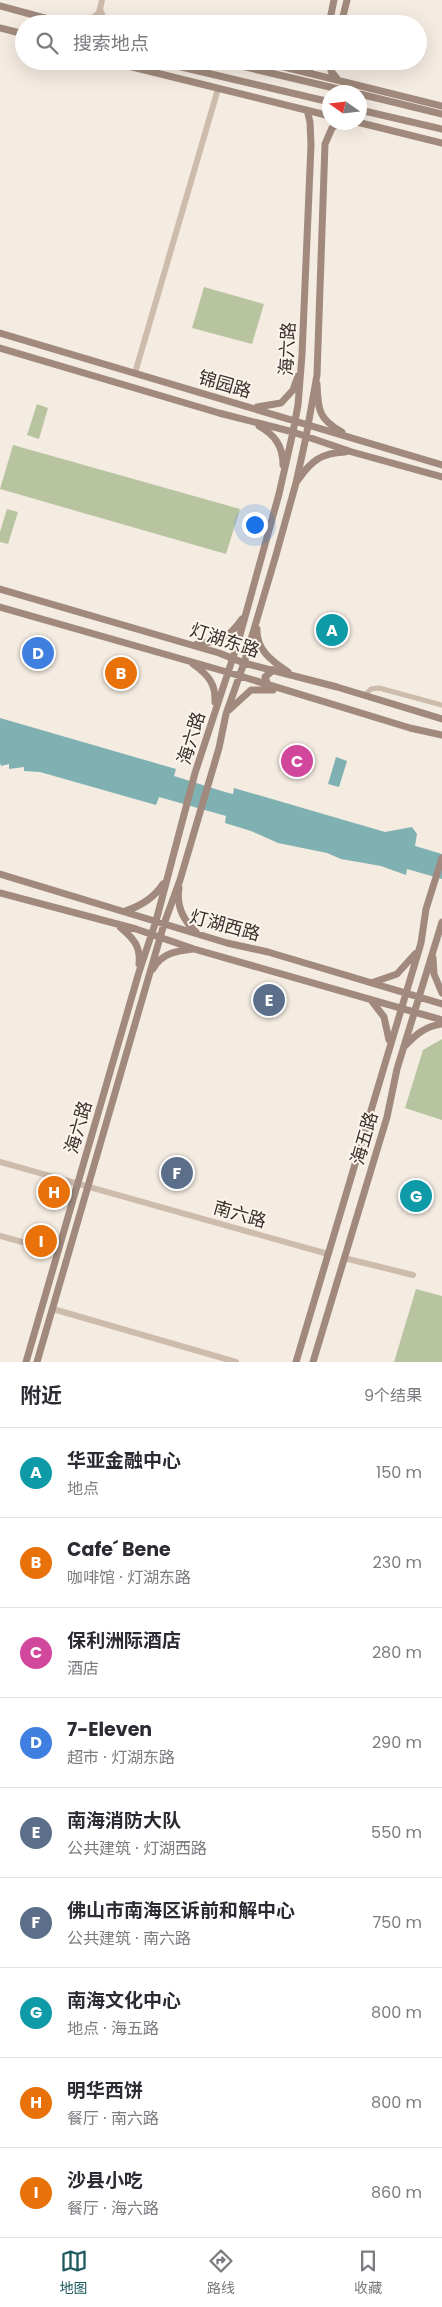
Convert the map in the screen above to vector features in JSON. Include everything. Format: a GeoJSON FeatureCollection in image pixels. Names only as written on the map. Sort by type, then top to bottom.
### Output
{"type":"FeatureCollection","features":[{"type":"Feature","properties":{"kind":"main road"},"geometry":{"type":"LineString","coordinates":[[331,15],[334,0]]}},
{"type":"Feature","properties":{"kind":"main road"},"geometry":{"type":"LineString","coordinates":[[343,15],[347,0]]}},
{"type":"Feature","properties":{"kind":"main road"},"geometry":{"type":"LineString","coordinates":[[0,6],[37,15]]}},
{"type":"Feature","properties":{"kind":"main road"},"geometry":{"type":"LineString","coordinates":[[0,28],[15,32]]}},
{"type":"Feature","properties":{"kind":"main road"},"geometry":{"type":"LineString","coordinates":[[143,70],[322,114]]}},
{"type":"Feature","properties":{"kind":"main road"},"geometry":{"type":"LineString","coordinates":[[194,70],[322,100]]}},
{"type":"Feature","properties":{"kind":"main road"},"geometry":{"type":"LineString","coordinates":[[258,70],[322,85]]}},
{"type":"Feature","properties":{"kind":"main road"},"geometry":{"type":"LineString","coordinates":[[298,70],[442,106]]}},
{"type":"Feature","properties":{"kind":"main road"},"geometry":{"type":"LineString","coordinates":[[302,71],[306,70]]}},
{"type":"Feature","properties":{"kind":"main road"},"geometry":{"type":"LineString","coordinates":[[331,70],[338,80]]}},
{"type":"Feature","properties":{"kind":"main road"},"geometry":{"type":"LineString","coordinates":[[367,96],[442,114]]}},
{"type":"Feature","properties":{"kind":"main road","name":"海六路"},"geometry":{"type":"LineString","coordinates":[[26,1362],[139,972],[156,921],[195,773],[246,615],[296,420],[301,369],[311,146],[310,122],[307,110]]}},
{"type":"Feature","properties":{"kind":"main road"},"geometry":{"type":"LineString","coordinates":[[367,112],[442,129]]}},
{"type":"Feature","properties":{"kind":"main road"},"geometry":{"type":"LineString","coordinates":[[367,124],[442,143]]}},
{"type":"Feature","properties":{"kind":"main road","name":"海六路"},"geometry":{"type":"LineString","coordinates":[[37,1362],[160,937],[199,817],[219,748],[226,714],[258,618],[296,483],[317,375],[325,144],[331,130]]}},
{"type":"Feature","properties":{"kind":"main road","name":"锦园路"},"geometry":{"type":"LineString","coordinates":[[0,333],[442,465]]}},
{"type":"Feature","properties":{"kind":"main road","name":"锦园路"},"geometry":{"type":"LineString","coordinates":[[0,348],[293,432],[352,452],[442,478]]}},
{"type":"Feature","properties":{"kind":"main road"},"geometry":{"type":"LineString","coordinates":[[250,407],[281,403],[293,390],[301,369]]}},
{"type":"Feature","properties":{"kind":"main road"},"geometry":{"type":"LineString","coordinates":[[317,375],[318,406],[321,416],[331,427],[355,440]]}},
{"type":"Feature","properties":{"kind":"main road"},"geometry":{"type":"LineString","coordinates":[[248,420],[270,432],[277,440],[281,449],[283,476]]}},
{"type":"Feature","properties":{"kind":"main road"},"geometry":{"type":"LineString","coordinates":[[296,483],[317,458],[334,452],[352,452]]}},
{"type":"Feature","properties":{"kind":"main road","name":"灯湖东路"},"geometry":{"type":"LineString","coordinates":[[0,589],[233,657],[244,663],[364,695],[442,719]]}},
{"type":"Feature","properties":{"kind":"main road","name":"灯湖东路"},"geometry":{"type":"LineString","coordinates":[[0,608],[227,672],[238,677],[410,728],[441,735]]}},
{"type":"Feature","properties":{"kind":"main road"},"geometry":{"type":"LineString","coordinates":[[192,645],[224,639],[232,633],[246,615]]}},
{"type":"Feature","properties":{"kind":"main road"},"geometry":{"type":"LineString","coordinates":[[258,618],[257,635],[265,655],[293,675]]}},
{"type":"Feature","properties":{"kind":"main road"},"geometry":{"type":"LineString","coordinates":[[189,661],[208,676],[213,684],[216,694],[214,711]]}},
{"type":"Feature","properties":{"kind":"main road"},"geometry":{"type":"LineString","coordinates":[[268,685],[265,677],[273,670]]}},
{"type":"Feature","properties":{"kind":"main road"},"geometry":{"type":"LineString","coordinates":[[226,714],[251,690],[260,688],[288,691]]}},
{"type":"Feature","properties":{"kind":"main road"},"geometry":{"type":"LineString","coordinates":[[296,1362],[419,950],[426,909],[442,858]]}},
{"type":"Feature","properties":{"kind":"main road","name":"灯湖西路"},"geometry":{"type":"LineString","coordinates":[[0,874],[164,924],[373,982],[442,1004]]}},
{"type":"Feature","properties":{"kind":"main road"},"geometry":{"type":"LineString","coordinates":[[125,911],[149,899],[158,892],[167,877]]}},
{"type":"Feature","properties":{"kind":"main road"},"geometry":{"type":"LineString","coordinates":[[180,880],[178,892],[181,912],[185,920],[198,934]]}},
{"type":"Feature","properties":{"kind":"main road","name":"灯湖西路"},"geometry":{"type":"LineString","coordinates":[[0,893],[120,927],[152,934],[194,949],[442,1020]]}},
{"type":"Feature","properties":{"kind":"main road","name":"海五路"},"geometry":{"type":"LineString","coordinates":[[313,1362],[387,1117],[403,1048],[442,922]]}},
{"type":"Feature","properties":{"kind":"main road"},"geometry":{"type":"LineString","coordinates":[[120,927],[135,941],[139,949],[139,972]]}},
{"type":"Feature","properties":{"kind":"main road"},"geometry":{"type":"LineString","coordinates":[[149,976],[156,964],[164,957],[174,951],[194,949]]}},
{"type":"Feature","properties":{"kind":"main road"},"geometry":{"type":"LineString","coordinates":[[373,982],[398,974],[419,950]]}},
{"type":"Feature","properties":{"kind":"main road"},"geometry":{"type":"LineString","coordinates":[[432,953],[434,974],[442,994]]}},
{"type":"Feature","properties":{"kind":"main road"},"geometry":{"type":"LineString","coordinates":[[369,998],[384,1017],[390,1044]]}},
{"type":"Feature","properties":{"kind":"main road"},"geometry":{"type":"LineString","coordinates":[[403,1048],[420,1031],[431,1025],[442,1024]]}},
{"type":"Feature","properties":{"kind":"street"},"geometry":{"type":"LineString","coordinates":[[97,15],[102,0]]}},
{"type":"Feature","properties":{"kind":"street"},"geometry":{"type":"LineString","coordinates":[[100,9],[102,15]]}},
{"type":"Feature","properties":{"kind":"street"},"geometry":{"type":"LineString","coordinates":[[135,373],[218,89]]}},
{"type":"Feature","properties":{"kind":"street"},"geometry":{"type":"LineString","coordinates":[[364,695],[371,689],[379,688],[442,705]]}},
{"type":"Feature","properties":{"kind":"street","name":"南六路"},"geometry":{"type":"LineString","coordinates":[[0,1162],[328,1254]]}},
{"type":"Feature","properties":{"kind":"street"},"geometry":{"type":"LineString","coordinates":[[0,1236],[58,1252]]}},
{"type":"Feature","properties":{"kind":"street"},"geometry":{"type":"LineString","coordinates":[[344,1258],[413,1275]]}},
{"type":"Feature","properties":{"kind":"street"},"geometry":{"type":"LineString","coordinates":[[53,1309],[236,1362]]}},
{"type":"Feature","properties":{"kind":"green space"},"geometry":{"type":"Polygon","coordinates":[[[204,287],[264,304],[252,344],[192,328],[204,287]]]}},
{"type":"Feature","properties":{"kind":"green space"},"geometry":{"type":"Polygon","coordinates":[[[37,404],[48,408],[39,439],[27,435],[37,404]]]}},
{"type":"Feature","properties":{"kind":"green space"},"geometry":{"type":"Polygon","coordinates":[[[13,445],[240,509],[226,554],[0,489],[13,445]]]}},
{"type":"Feature","properties":{"kind":"green space"},"geometry":{"type":"Polygon","coordinates":[[[7,509],[18,512],[8,544],[0,542],[0,532],[7,509]]]}},
{"type":"Feature","properties":{"kind":"green space"},"geometry":{"type":"Polygon","coordinates":[[[442,1039],[442,1120],[405,1108],[423,1050],[442,1039]]]}},
{"type":"Feature","properties":{"kind":"green space"},"geometry":{"type":"Polygon","coordinates":[[[416,1289],[442,1296],[442,1362],[394,1362],[416,1289]]]}},
{"type":"Feature","properties":{"kind":"water"},"geometry":{"type":"Polygon","coordinates":[[[0,718],[176,769],[174,776],[225,792],[233,794],[234,788],[385,832],[412,827],[417,834],[415,846],[442,854],[442,879],[407,869],[406,875],[381,866],[341,859],[327,853],[278,843],[251,831],[225,823],[226,816],[159,797],[156,805],[40,772],[24,771],[24,767],[9,769],[9,764],[1,766],[0,763],[0,718]]]}},
{"type":"Feature","properties":{"kind":"water"},"geometry":{"type":"Polygon","coordinates":[[[336,757],[347,761],[339,787],[328,784],[336,757]]]}},
{"type":"Feature","properties":{"kind":"place","name":"华亚金融中心"},"geometry":{"type":"Point","coordinates":[332,630]}},
{"type":"Feature","properties":{"kind":"place","name":"7-Eleven"},"geometry":{"type":"Point","coordinates":[38,653]}},
{"type":"Feature","properties":{"kind":"place","name":"Cafe´ Bene"},"geometry":{"type":"Point","coordinates":[121,673]}},
{"type":"Feature","properties":{"kind":"place","name":"保利洲际酒店"},"geometry":{"type":"Point","coordinates":[297,761]}},
{"type":"Feature","properties":{"kind":"place","name":"南海消防大队"},"geometry":{"type":"Point","coordinates":[269,1000]}},
{"type":"Feature","properties":{"kind":"place","name":"佛山市南海区诉前和解中心"},"geometry":{"type":"Point","coordinates":[177,1173]}},
{"type":"Feature","properties":{"kind":"place","name":"明华西饼"},"geometry":{"type":"Point","coordinates":[54,1192]}},
{"type":"Feature","properties":{"kind":"place","name":"南海文化中心"},"geometry":{"type":"Point","coordinates":[416,1196]}},
{"type":"Feature","properties":{"kind":"place","name":"沙县小吃"},"geometry":{"type":"Point","coordinates":[41,1241]}}]}
